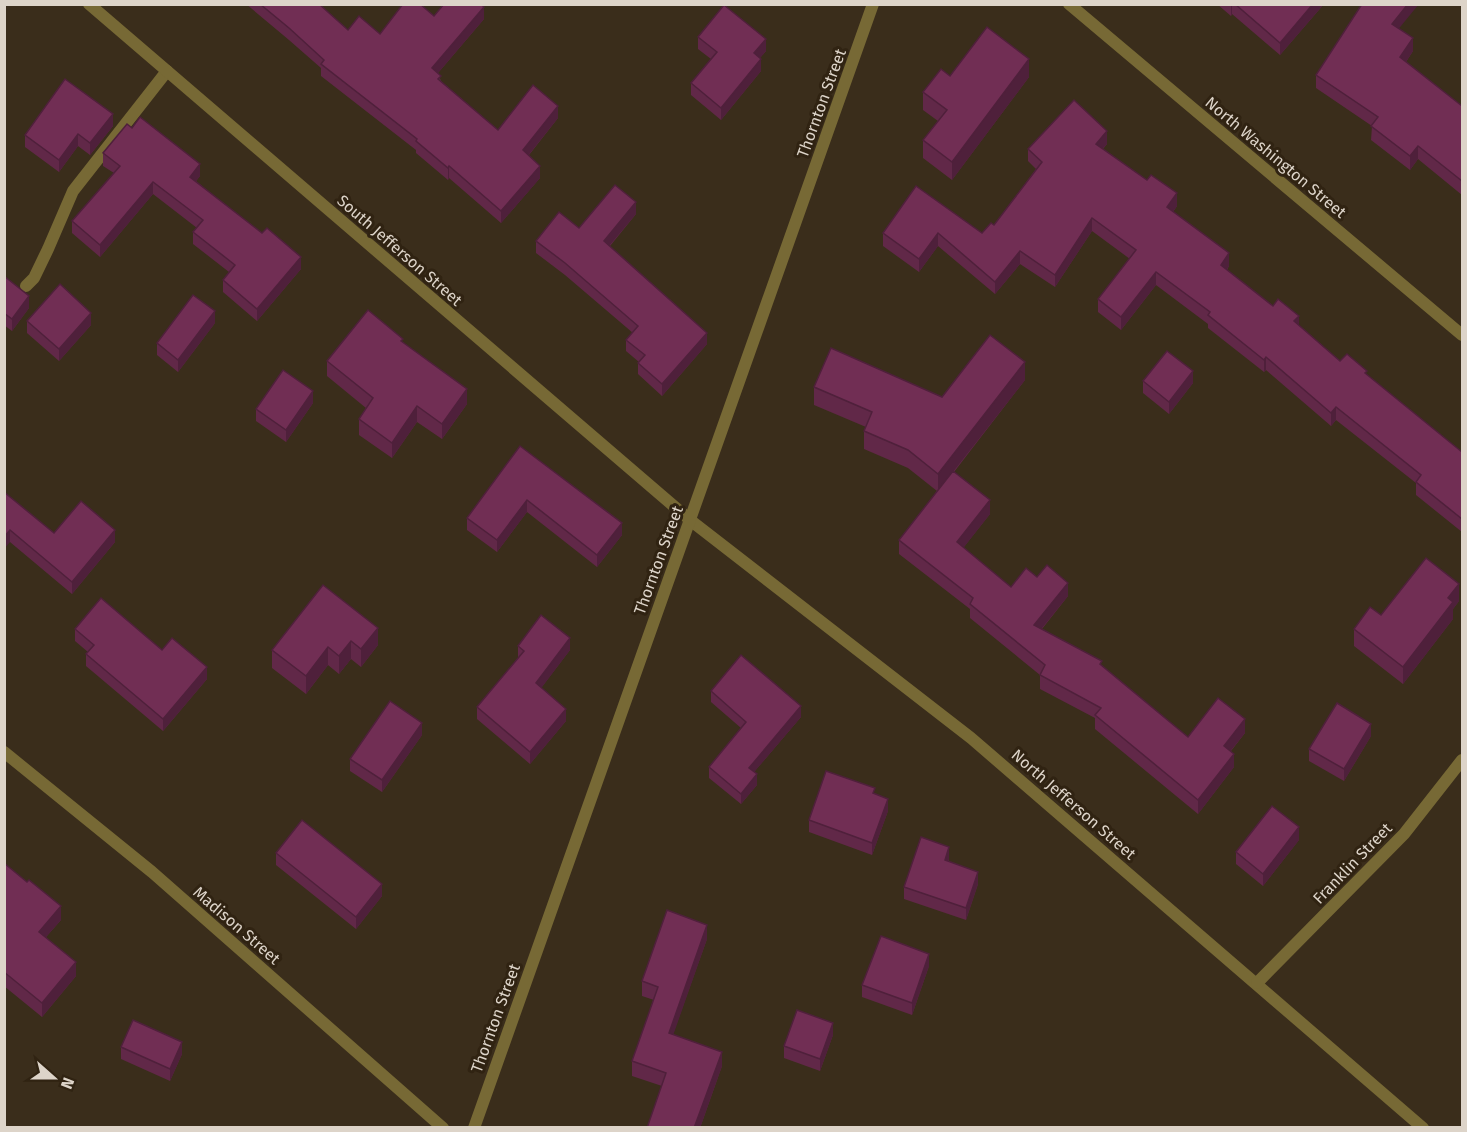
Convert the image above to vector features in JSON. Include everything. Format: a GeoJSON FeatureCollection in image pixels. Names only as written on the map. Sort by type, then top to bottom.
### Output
{"type":"FeatureCollection","features":[{"type":"Feature","properties":{"kind":"street","name":"South Jefferson Street"},"geometry":{"type":"LineString","coordinates":[[90,4],[690,520]]}},
{"type":"Feature","properties":{"kind":"street","name":"Thornton Street"},"geometry":{"type":"LineString","coordinates":[[474,1128],[873,4]]}},
{"type":"Feature","properties":{"kind":"street","name":"North Washington Street"},"geometry":{"type":"LineString","coordinates":[[1069,4],[1462,335]]}},
{"type":"Feature","properties":{"kind":"street"},"geometry":{"type":"LineString","coordinates":[[26,286],[33,278],[48,249],[73,191],[167,71]]}},
{"type":"Feature","properties":{"kind":"street","name":"North Jefferson Street"},"geometry":{"type":"LineString","coordinates":[[690,520],[971,738],[1423,1128]]}},
{"type":"Feature","properties":{"kind":"street","name":"Madison Street"},"geometry":{"type":"LineString","coordinates":[[4,752],[152,872],[443,1128]]}},
{"type":"Feature","properties":{"kind":"street","name":"Franklin Street"},"geometry":{"type":"LineString","coordinates":[[1257,983],[1404,834],[1462,760]]}},
{"type":"Feature","properties":{"kind":"building"},"geometry":{"type":"Polygon","coordinates":[[[260,4],[319,4],[348,30],[359,16],[380,34],[403,4],[420,4],[434,16],[444,4],[481,4],[484,7],[432,68],[441,76],[438,79],[498,130],[533,85],[558,106],[523,150],[540,166],[501,211],[416,141],[417,139],[321,64],[324,60],[260,4]]]}},
{"type":"Feature","properties":{"kind":"building"},"geometry":{"type":"Polygon","coordinates":[[[1235,4],[1313,4],[1280,43],[1235,4]]]}},
{"type":"Feature","properties":{"kind":"building"},"geometry":{"type":"Polygon","coordinates":[[[1362,4],[1408,4],[1392,24],[1413,38],[1400,57],[1462,106],[1462,181],[1418,146],[1410,156],[1371,126],[1378,117],[1316,75],[1362,4]]]}},
{"type":"Feature","properties":{"kind":"building"},"geometry":{"type":"Polygon","coordinates":[[[724,5],[766,39],[754,53],[761,59],[721,108],[691,83],[717,52],[698,37],[724,5]]]}},
{"type":"Feature","properties":{"kind":"building"},"geometry":{"type":"Polygon","coordinates":[[[987,27],[1029,59],[952,162],[923,140],[947,110],[923,92],[941,69],[950,76],[987,27]]]}},
{"type":"Feature","properties":{"kind":"building"},"geometry":{"type":"Polygon","coordinates":[[[65,79],[113,114],[90,143],[78,134],[59,160],[25,135],[65,79]]]}},
{"type":"Feature","properties":{"kind":"building"},"geometry":{"type":"Polygon","coordinates":[[[1074,100],[1107,131],[1096,144],[1147,180],[1151,175],[1177,193],[1167,207],[1229,253],[1221,265],[1273,306],[1278,299],[1299,316],[1294,321],[1340,361],[1347,354],[1367,371],[1365,373],[1462,452],[1462,519],[1416,482],[1421,475],[1336,407],[1331,413],[1266,357],[1264,360],[1208,315],[1210,312],[1156,272],[1121,317],[1098,299],[1136,250],[1092,218],[1055,275],[1020,251],[995,282],[938,233],[919,259],[883,233],[916,186],[982,233],[991,223],[994,225],[1042,162],[1028,149],[1074,100]]]}},
{"type":"Feature","properties":{"kind":"building"},"geometry":{"type":"Polygon","coordinates":[[[140,117],[200,164],[190,177],[262,233],[267,228],[301,257],[257,309],[223,280],[235,265],[193,232],[203,220],[153,182],[100,245],[72,221],[120,166],[103,153],[127,124],[132,128],[140,117]]]}},
{"type":"Feature","properties":{"kind":"building"},"geometry":{"type":"Polygon","coordinates":[[[615,185],[636,202],[604,241],[707,333],[662,384],[638,363],[645,355],[626,340],[638,326],[536,241],[559,212],[579,228],[615,185]]]}},
{"type":"Feature","properties":{"kind":"building"},"geometry":{"type":"Polygon","coordinates":[[[4,276],[29,296],[12,319],[4,313],[4,276]]]}},
{"type":"Feature","properties":{"kind":"building"},"geometry":{"type":"Polygon","coordinates":[[[60,284],[91,313],[59,349],[27,321],[60,284]]]}},
{"type":"Feature","properties":{"kind":"building"},"geometry":{"type":"Polygon","coordinates":[[[193,295],[215,311],[178,360],[157,343],[193,295]]]}},
{"type":"Feature","properties":{"kind":"building"},"geometry":{"type":"Polygon","coordinates":[[[368,310],[403,339],[401,341],[467,389],[442,424],[417,406],[392,443],[359,419],[373,398],[327,361],[368,310]]]}},
{"type":"Feature","properties":{"kind":"building"},"geometry":{"type":"Polygon","coordinates":[[[990,335],[1025,362],[938,474],[908,450],[864,431],[872,412],[814,387],[831,348],[942,397],[990,335]]]}},
{"type":"Feature","properties":{"kind":"building"},"geometry":{"type":"Polygon","coordinates":[[[1167,351],[1193,371],[1169,402],[1143,381],[1167,351]]]}},
{"type":"Feature","properties":{"kind":"building"},"geometry":{"type":"Polygon","coordinates":[[[283,370],[313,391],[286,430],[256,409],[283,370]]]}},
{"type":"Feature","properties":{"kind":"building"},"geometry":{"type":"Polygon","coordinates":[[[520,446],[622,523],[597,555],[527,500],[497,540],[467,518],[520,446]]]}},
{"type":"Feature","properties":{"kind":"building"},"geometry":{"type":"Polygon","coordinates":[[[953,471],[990,500],[957,542],[1011,587],[1026,568],[1037,577],[1047,565],[1068,583],[1034,625],[1102,661],[1100,664],[1188,737],[1218,698],[1245,719],[1224,746],[1234,754],[1198,800],[1095,715],[1101,708],[1040,675],[1045,665],[970,604],[973,598],[899,540],[953,471]]]}},
{"type":"Feature","properties":{"kind":"building"},"geometry":{"type":"Polygon","coordinates":[[[4,492],[54,533],[81,501],[115,530],[72,582],[10,530],[4,537],[4,492]]]}},
{"type":"Feature","properties":{"kind":"building"},"geometry":{"type":"Polygon","coordinates":[[[1426,558],[1459,584],[1448,598],[1453,602],[1403,667],[1354,629],[1370,607],[1381,615],[1426,558]]]}},
{"type":"Feature","properties":{"kind":"building"},"geometry":{"type":"Polygon","coordinates":[[[323,585],[378,628],[361,649],[351,641],[339,656],[328,647],[306,676],[272,650],[323,585]]]}},
{"type":"Feature","properties":{"kind":"building"},"geometry":{"type":"Polygon","coordinates":[[[101,598],[162,650],[172,638],[207,667],[163,719],[86,654],[94,645],[75,629],[101,598]]]}},
{"type":"Feature","properties":{"kind":"building"},"geometry":{"type":"Polygon","coordinates":[[[541,615],[570,638],[536,683],[566,709],[530,752],[477,707],[524,651],[518,646],[541,615]]]}},
{"type":"Feature","properties":{"kind":"building"},"geometry":{"type":"Polygon","coordinates":[[[741,655],[801,706],[749,768],[757,774],[741,794],[709,767],[746,722],[711,691],[741,655]]]}},
{"type":"Feature","properties":{"kind":"building"},"geometry":{"type":"Polygon","coordinates":[[[390,701],[422,723],[382,780],[350,759],[390,701]]]}},
{"type":"Feature","properties":{"kind":"building"},"geometry":{"type":"Polygon","coordinates":[[[1337,703],[1371,724],[1344,769],[1309,749],[1337,703]]]}},
{"type":"Feature","properties":{"kind":"building"},"geometry":{"type":"Polygon","coordinates":[[[826,771],[875,788],[873,793],[888,799],[872,843],[809,820],[826,771]]]}},
{"type":"Feature","properties":{"kind":"building"},"geometry":{"type":"Polygon","coordinates":[[[1272,806],[1299,827],[1263,874],[1236,852],[1272,806]]]}},
{"type":"Feature","properties":{"kind":"building"},"geometry":{"type":"Polygon","coordinates":[[[302,820],[382,884],[356,917],[276,853],[302,820]]]}},
{"type":"Feature","properties":{"kind":"building"},"geometry":{"type":"Polygon","coordinates":[[[921,837],[949,847],[945,860],[978,872],[966,908],[904,887],[921,837]]]}},
{"type":"Feature","properties":{"kind":"building"},"geometry":{"type":"Polygon","coordinates":[[[4,863],[61,906],[39,932],[76,962],[42,1003],[4,972],[4,863]]]}},
{"type":"Feature","properties":{"kind":"building"},"geometry":{"type":"Polygon","coordinates":[[[667,910],[707,925],[669,1033],[722,1052],[694,1128],[647,1128],[666,1073],[632,1061],[658,987],[642,981],[667,910]]]}},
{"type":"Feature","properties":{"kind":"building"},"geometry":{"type":"Polygon","coordinates":[[[881,936],[929,954],[912,1003],[862,985],[881,936]]]}},
{"type":"Feature","properties":{"kind":"building"},"geometry":{"type":"Polygon","coordinates":[[[797,1010],[833,1023],[820,1059],[784,1046],[797,1010]]]}},
{"type":"Feature","properties":{"kind":"building"},"geometry":{"type":"Polygon","coordinates":[[[133,1020],[182,1042],[170,1069],[121,1047],[133,1020]]]}}]}
